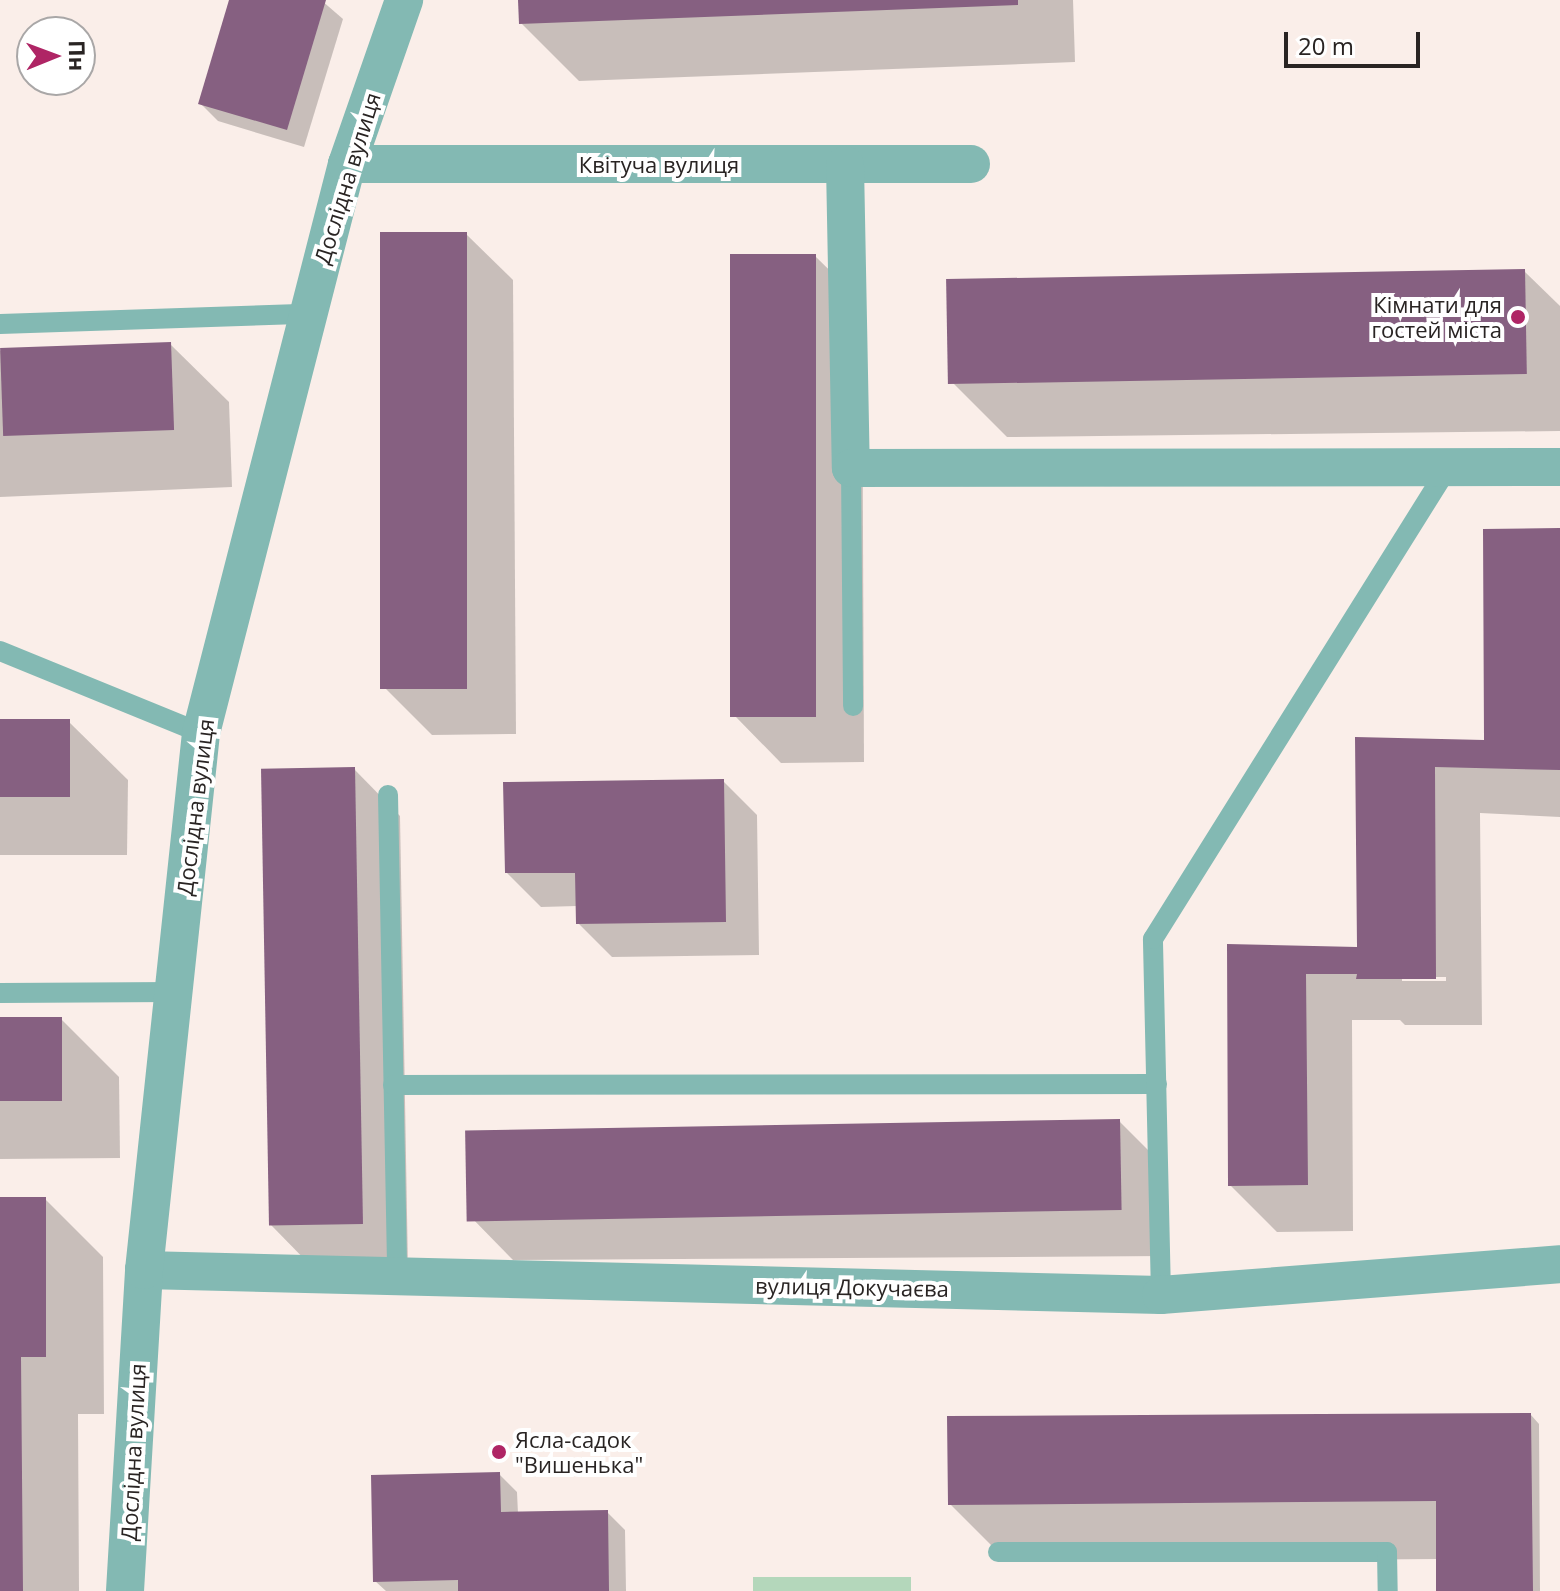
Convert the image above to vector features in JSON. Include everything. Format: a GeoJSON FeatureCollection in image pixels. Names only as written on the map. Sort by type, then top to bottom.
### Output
{"type":"FeatureCollection","features":[{"type":"Feature","properties":{"kind":"street","name":"Дослідна вулиця"},"geometry":{"type":"LineString","coordinates":[[125,1591],[144,1270],[201,733],[347,164],[404,0]]}},
{"type":"Feature","properties":{"kind":"street","name":"Квітуча вулиця"},"geometry":{"type":"LineString","coordinates":[[347,164],[971,164]]}},
{"type":"Feature","properties":{"kind":"street"},"geometry":{"type":"LineString","coordinates":[[845,165],[851,468],[1560,467]]}},
{"type":"Feature","properties":{"kind":"street","name":"вулиця Докучаєва"},"geometry":{"type":"LineString","coordinates":[[144,1270],[1161,1295],[1560,1264]]}},
{"type":"Feature","properties":{"kind":"lane"},"geometry":{"type":"LineString","coordinates":[[0,324],[307,314]]}},
{"type":"Feature","properties":{"kind":"lane"},"geometry":{"type":"LineString","coordinates":[[851,468],[853,706]]}},
{"type":"Feature","properties":{"kind":"lane"},"geometry":{"type":"LineString","coordinates":[[1161,1295],[1153,939],[1447,469]]}},
{"type":"Feature","properties":{"kind":"lane"},"geometry":{"type":"LineString","coordinates":[[0,651],[201,733]]}},
{"type":"Feature","properties":{"kind":"lane"},"geometry":{"type":"LineString","coordinates":[[388,795],[397,1276]]}},
{"type":"Feature","properties":{"kind":"lane"},"geometry":{"type":"LineString","coordinates":[[0,993],[174,992]]}},
{"type":"Feature","properties":{"kind":"lane"},"geometry":{"type":"LineString","coordinates":[[393,1085],[1157,1084]]}},
{"type":"Feature","properties":{"kind":"lane"},"geometry":{"type":"LineString","coordinates":[[998,1552],[1387,1552],[1388,1591]]}},
{"type":"Feature","properties":{"kind":"green space"},"geometry":{"type":"Polygon","coordinates":[[[753,1577],[911,1577],[911,1591],[753,1591],[753,1577]]]}},
{"type":"Feature","properties":{"kind":"building"},"geometry":{"type":"Polygon","coordinates":[[[229,0],[326,0],[287,130],[198,104],[229,0]]]}},
{"type":"Feature","properties":{"kind":"building"},"geometry":{"type":"Polygon","coordinates":[[[518,0],[1018,0],[1018,5],[519,24],[518,0]]]}},
{"type":"Feature","properties":{"kind":"building"},"geometry":{"type":"Polygon","coordinates":[[[380,232],[467,232],[467,689],[380,689],[380,232]]]}},
{"type":"Feature","properties":{"kind":"building"},"geometry":{"type":"Polygon","coordinates":[[[730,254],[816,254],[816,717],[730,717],[730,254]]]}},
{"type":"Feature","properties":{"kind":"building"},"geometry":{"type":"Polygon","coordinates":[[[1525,269],[1527,374],[948,384],[946,279],[1525,269]]]}},
{"type":"Feature","properties":{"kind":"building"},"geometry":{"type":"Polygon","coordinates":[[[171,342],[174,430],[3,436],[0,348],[171,342]]]}},
{"type":"Feature","properties":{"kind":"building"},"geometry":{"type":"Polygon","coordinates":[[[1560,528],[1560,770],[1435,767],[1436,979],[1356,979],[1357,974],[1306,974],[1308,1185],[1228,1186],[1227,944],[1357,947],[1355,737],[1484,740],[1483,529],[1560,528]]]}},
{"type":"Feature","properties":{"kind":"building"},"geometry":{"type":"Polygon","coordinates":[[[0,719],[70,719],[70,797],[0,797],[0,719]]]}},
{"type":"Feature","properties":{"kind":"building"},"geometry":{"type":"Polygon","coordinates":[[[355,767],[363,1224],[269,1226],[261,769],[355,767]]]}},
{"type":"Feature","properties":{"kind":"building"},"geometry":{"type":"Polygon","coordinates":[[[724,779],[726,922],[576,924],[575,873],[505,873],[503,782],[724,779]]]}},
{"type":"Feature","properties":{"kind":"building"},"geometry":{"type":"Polygon","coordinates":[[[0,1017],[62,1017],[62,1101],[0,1101],[0,1017]]]}},
{"type":"Feature","properties":{"kind":"building"},"geometry":{"type":"Polygon","coordinates":[[[1120,1119],[1122,1210],[467,1221],[465,1130],[1120,1119]]]}},
{"type":"Feature","properties":{"kind":"building"},"geometry":{"type":"Polygon","coordinates":[[[0,1197],[46,1197],[46,1357],[21,1357],[23,1591],[0,1591],[0,1197]]]}},
{"type":"Feature","properties":{"kind":"building"},"geometry":{"type":"Polygon","coordinates":[[[1531,1413],[1533,1591],[1436,1591],[1436,1501],[948,1505],[947,1416],[1531,1413]]]}},
{"type":"Feature","properties":{"kind":"building"},"geometry":{"type":"Polygon","coordinates":[[[500,1472],[501,1512],[608,1510],[609,1591],[458,1591],[458,1580],[373,1582],[371,1475],[500,1472]]]}},
{"type":"Feature","properties":{"kind":"place","name":"Кімнати для гостей міста"},"geometry":{"type":"Point","coordinates":[1518,317]}},
{"type":"Feature","properties":{"kind":"place","name":"Ясла-садок \"Вишенька\""},"geometry":{"type":"Point","coordinates":[499,1452]}}]}
